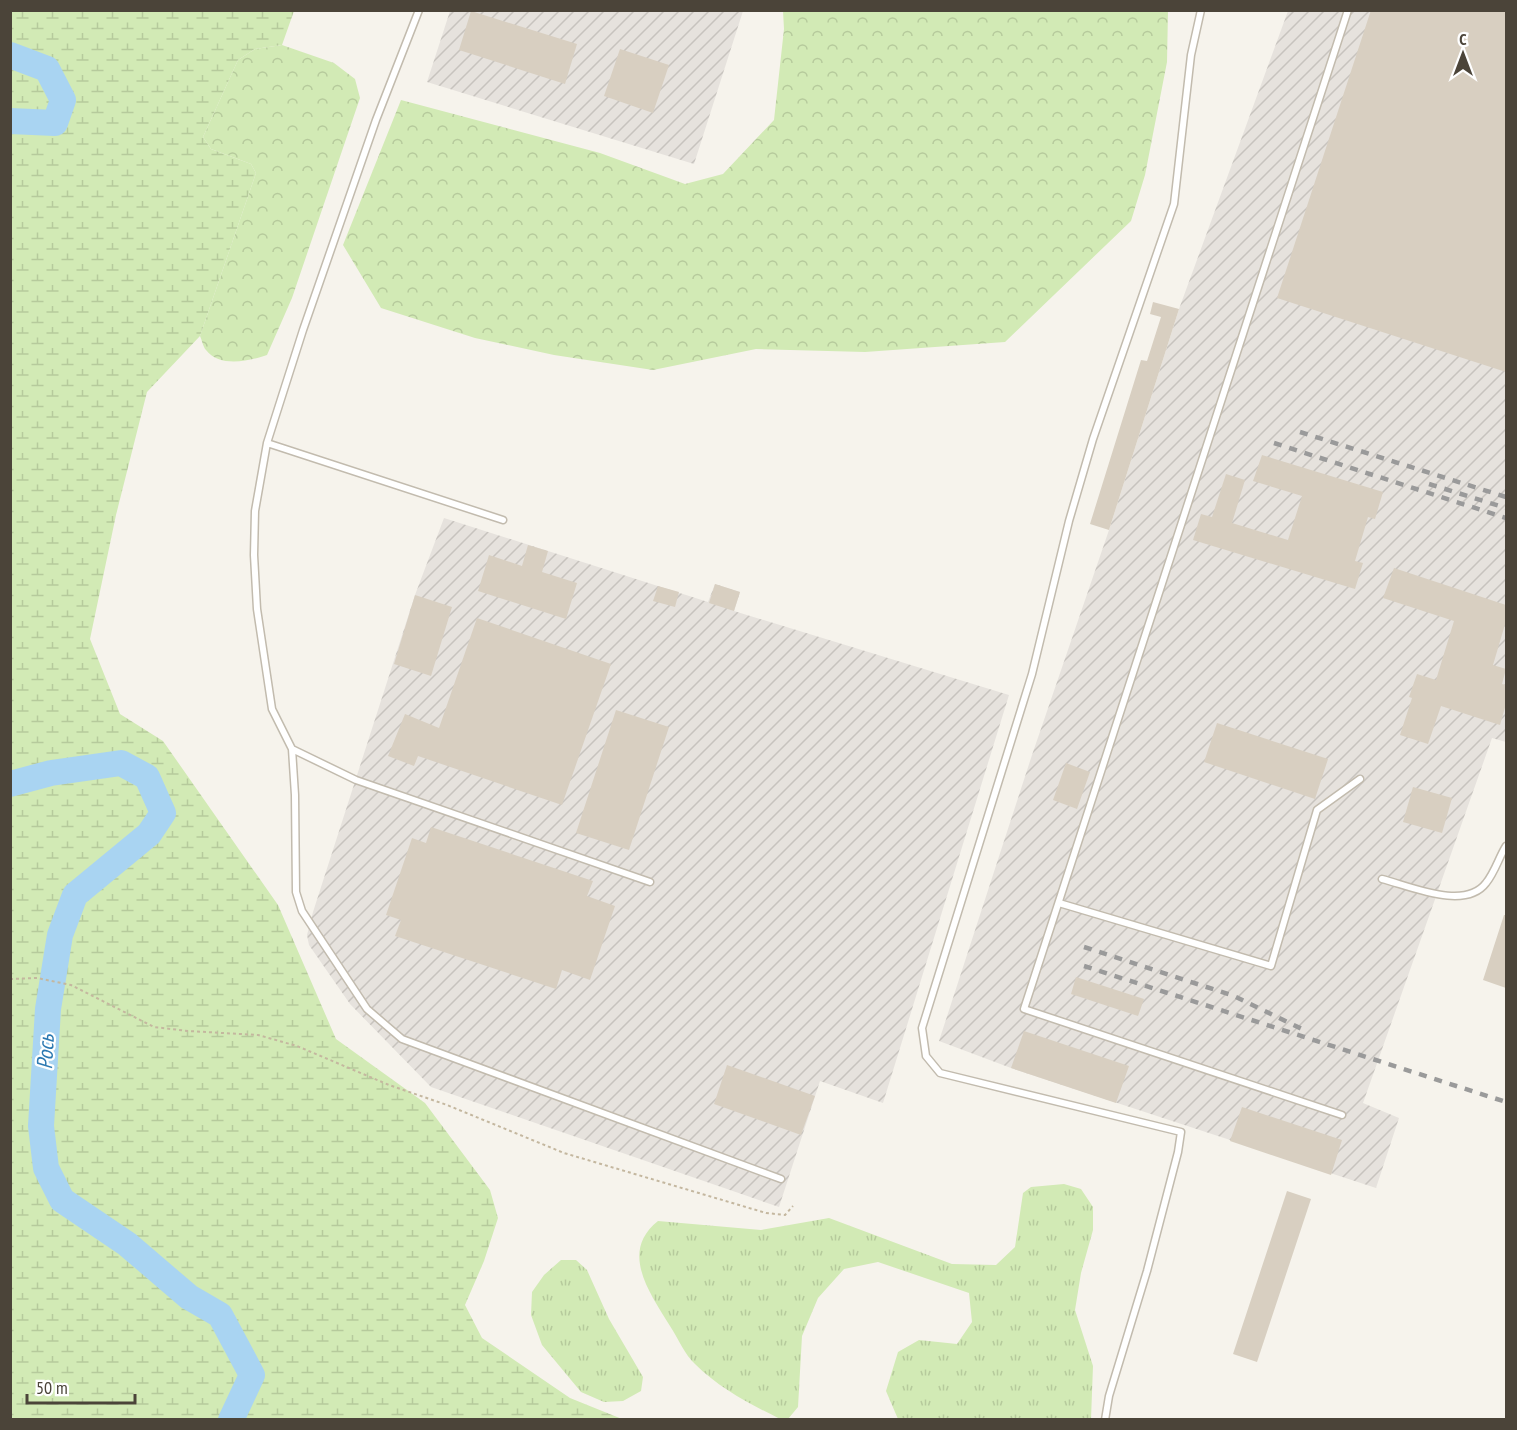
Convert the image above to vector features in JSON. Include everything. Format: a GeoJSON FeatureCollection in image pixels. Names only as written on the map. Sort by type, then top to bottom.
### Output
{"type":"FeatureCollection","features":[{"type":"Feature","properties":{"kind":"lane"},"geometry":{"type":"LineString","coordinates":[[419,10],[376,120],[303,330],[267,443],[255,512],[254,555],[257,609],[272,709],[292,749],[296,892],[302,911],[367,1009],[402,1039],[781,1179]]}},
{"type":"Feature","properties":{"kind":"lane"},"geometry":{"type":"LineString","coordinates":[[1105,1419],[1109,1396],[1150,1260],[1181,1132],[940,1073],[926,1056],[922,1028],[1032,674],[1069,521],[1093,439],[1174,204],[1191,55],[1201,10]]}},
{"type":"Feature","properties":{"kind":"lane"},"geometry":{"type":"LineString","coordinates":[[1342,1115],[1024,1009],[1348,10]]}},
{"type":"Feature","properties":{"kind":"lane"},"geometry":{"type":"LineString","coordinates":[[267,443],[503,520]]}},
{"type":"Feature","properties":{"kind":"lane"},"geometry":{"type":"LineString","coordinates":[[292,749],[356,780],[650,882]]}},
{"type":"Feature","properties":{"kind":"lane"},"geometry":{"type":"LineString","coordinates":[[1059,903],[1271,966],[1317,810],[1360,779]]}},
{"type":"Feature","properties":{"kind":"lane"},"geometry":{"type":"LineString","coordinates":[[1382,879],[1450,897],[1474,894],[1486,883],[1506,846]]}},
{"type":"Feature","properties":{"kind":"path"},"geometry":{"type":"LineString","coordinates":[[10,979],[37,978],[71,985],[154,1027],[258,1035],[297,1046],[389,1085],[447,1105],[575,1156],[766,1213],[785,1215],[793,1206]]}},
{"type":"Feature","properties":{"kind":"shaded area"},"geometry":{"type":"Polygon","coordinates":[[[450,11],[743,11],[694,164],[427,82],[450,11]]]}},
{"type":"Feature","properties":{"kind":"shaded area"},"geometry":{"type":"Polygon","coordinates":[[[1288,11],[1506,11],[1506,742],[1492,738],[1363,1103],[1399,1118],[1376,1188],[1011,1068],[939,1041],[1032,755],[1109,530],[1179,309],[1288,11]]]}},
{"type":"Feature","properties":{"kind":"shaded area"},"geometry":{"type":"Polygon","coordinates":[[[444,518],[708,602],[715,584],[740,592],[734,611],[1009,695],[883,1103],[820,1081],[779,1207],[431,1087],[350,1004],[309,945],[307,935],[313,912],[415,595],[444,518]]]}},
{"type":"Feature","properties":{"kind":"green space"},"geometry":{"type":"Polygon","coordinates":[[[10,11],[294,11],[282,45],[255,49],[238,60],[203,137],[211,149],[251,164],[256,173],[200,336],[147,392],[116,515],[90,639],[120,714],[163,741],[278,905],[336,1039],[425,1103],[490,1190],[498,1218],[484,1261],[465,1305],[482,1338],[570,1398],[622,1419],[11,1419],[10,11]]]}},
{"type":"Feature","properties":{"kind":"green space"},"geometry":{"type":"Polygon","coordinates":[[[783,11],[1168,11],[1167,62],[1145,175],[1131,221],[1005,342],[865,352],[756,349],[653,370],[554,355],[475,338],[381,308],[343,245],[401,100],[600,153],[685,184],[723,174],[774,120],[784,29],[783,11]]]}},
{"type":"Feature","properties":{"kind":"green space"},"geometry":{"type":"Polygon","coordinates":[[[282,45],[334,63],[355,79],[360,98],[292,298],[267,355],[243,361],[227,361],[212,356],[205,349],[200,336],[256,173],[251,164],[211,149],[203,137],[238,60],[255,49],[282,45]]]}},
{"type":"Feature","properties":{"kind":"green space"},"geometry":{"type":"Polygon","coordinates":[[[1064,1184],[1081,1189],[1093,1207],[1093,1230],[1081,1273],[1075,1310],[1093,1366],[1091,1419],[898,1419],[886,1391],[898,1352],[919,1340],[957,1344],[972,1322],[969,1293],[878,1262],[844,1269],[818,1298],[802,1336],[798,1407],[788,1419],[780,1419],[725,1388],[691,1360],[654,1300],[642,1273],[639,1259],[646,1233],[658,1221],[761,1230],[829,1218],[952,1264],[996,1265],[1015,1247],[1023,1193],[1031,1187],[1064,1184]]]}},
{"type":"Feature","properties":{"kind":"green space"},"geometry":{"type":"Polygon","coordinates":[[[561,1260],[576,1260],[587,1270],[609,1319],[643,1377],[641,1391],[623,1401],[604,1402],[581,1392],[542,1345],[531,1315],[532,1292],[544,1275],[561,1260]]]}},
{"type":"Feature","properties":{"kind":"building"},"geometry":{"type":"Polygon","coordinates":[[[1371,10],[1506,10],[1506,372],[1277,298],[1371,10]]]}},
{"type":"Feature","properties":{"kind":"building"},"geometry":{"type":"Polygon","coordinates":[[[471,11],[577,44],[565,84],[459,50],[471,11]]]}},
{"type":"Feature","properties":{"kind":"building"},"geometry":{"type":"Polygon","coordinates":[[[620,49],[669,65],[653,113],[604,96],[620,49]]]}},
{"type":"Feature","properties":{"kind":"building"},"geometry":{"type":"Polygon","coordinates":[[[1153,302],[1179,309],[1109,530],[1090,524],[1141,360],[1147,361],[1161,317],[1150,314],[1153,302]]]}},
{"type":"Feature","properties":{"kind":"building"},"geometry":{"type":"Polygon","coordinates":[[[1262,455],[1383,492],[1375,519],[1368,517],[1355,561],[1363,563],[1355,589],[1193,540],[1201,514],[1212,517],[1226,474],[1245,480],[1232,523],[1288,540],[1302,496],[1253,481],[1262,455]]]}},
{"type":"Feature","properties":{"kind":"building"},"geometry":{"type":"Polygon","coordinates":[[[528,545],[548,551],[542,572],[577,583],[566,619],[478,591],[489,555],[522,566],[528,545]]]}},
{"type":"Feature","properties":{"kind":"building"},"geometry":{"type":"Polygon","coordinates":[[[1394,568],[1506,605],[1506,621],[1493,665],[1506,669],[1502,684],[1506,685],[1506,704],[1500,725],[1441,706],[1428,744],[1400,735],[1417,674],[1436,680],[1454,621],[1383,598],[1394,568]]]}},
{"type":"Feature","properties":{"kind":"building"},"geometry":{"type":"Polygon","coordinates":[[[715,584],[740,592],[734,611],[709,603],[715,584]]]}},
{"type":"Feature","properties":{"kind":"building"},"geometry":{"type":"Polygon","coordinates":[[[658,586],[679,592],[675,607],[653,601],[658,586]]]}},
{"type":"Feature","properties":{"kind":"building"},"geometry":{"type":"Polygon","coordinates":[[[415,595],[452,607],[431,676],[394,664],[415,595]]]}},
{"type":"Feature","properties":{"kind":"building"},"geometry":{"type":"Polygon","coordinates":[[[477,618],[611,664],[562,805],[418,756],[414,766],[388,756],[405,714],[439,728],[477,618]]]}},
{"type":"Feature","properties":{"kind":"building"},"geometry":{"type":"Polygon","coordinates":[[[616,710],[669,727],[629,850],[576,833],[616,710]]]}},
{"type":"Feature","properties":{"kind":"building"},"geometry":{"type":"Polygon","coordinates":[[[1217,723],[1328,759],[1315,799],[1204,762],[1217,723]]]}},
{"type":"Feature","properties":{"kind":"building"},"geometry":{"type":"Polygon","coordinates":[[[1066,763],[1090,772],[1077,809],[1053,800],[1066,763]]]}},
{"type":"Feature","properties":{"kind":"building"},"geometry":{"type":"Polygon","coordinates":[[[1413,787],[1452,798],[1442,833],[1403,822],[1413,787]]]}},
{"type":"Feature","properties":{"kind":"building"},"geometry":{"type":"Polygon","coordinates":[[[431,827],[593,881],[587,896],[615,906],[590,980],[562,970],[556,989],[395,936],[401,920],[386,915],[412,838],[426,843],[431,827]]]}},
{"type":"Feature","properties":{"kind":"building"},"geometry":{"type":"Polygon","coordinates":[[[1504,915],[1506,915],[1506,988],[1483,980],[1504,915]]]}},
{"type":"Feature","properties":{"kind":"building"},"geometry":{"type":"Polygon","coordinates":[[[1076,977],[1144,999],[1138,1016],[1071,994],[1076,977]]]}},
{"type":"Feature","properties":{"kind":"building"},"geometry":{"type":"Polygon","coordinates":[[[1024,1031],[1129,1066],[1116,1103],[1011,1068],[1024,1031]]]}},
{"type":"Feature","properties":{"kind":"building"},"geometry":{"type":"Polygon","coordinates":[[[727,1065],[815,1096],[801,1135],[714,1104],[727,1065]]]}},
{"type":"Feature","properties":{"kind":"building"},"geometry":{"type":"Polygon","coordinates":[[[1242,1107],[1342,1140],[1331,1175],[1230,1141],[1242,1107]]]}},
{"type":"Feature","properties":{"kind":"building"},"geometry":{"type":"Polygon","coordinates":[[[1287,1191],[1311,1199],[1257,1362],[1233,1354],[1287,1191]]]}},
{"type":"Feature","properties":{"kind":"waterway","name":"Рось"},"geometry":{"type":"LineString","coordinates":[[10,55],[47,69],[63,100],[55,123],[10,121]]}},
{"type":"Feature","properties":{"kind":"waterway","name":"Рось"},"geometry":{"type":"LineString","coordinates":[[10,784],[51,773],[121,763],[147,777],[163,813],[149,834],[75,895],[60,935],[48,1009],[41,1126],[46,1168],[62,1200],[127,1244],[189,1297],[220,1315],[252,1375],[231,1420]]}},
{"type":"Feature","properties":{"kind":"railway"},"geometry":{"type":"LineString","coordinates":[[1300,432],[1506,497]]}},
{"type":"Feature","properties":{"kind":"railway"},"geometry":{"type":"LineString","coordinates":[[1274,443],[1506,518]]}},
{"type":"Feature","properties":{"kind":"railway"},"geometry":{"type":"LineString","coordinates":[[1429,484],[1506,508]]}},
{"type":"Feature","properties":{"kind":"railway"},"geometry":{"type":"LineString","coordinates":[[1084,947],[1234,996],[1302,1029]]}},
{"type":"Feature","properties":{"kind":"railway"},"geometry":{"type":"LineString","coordinates":[[1084,966],[1506,1102]]}}]}
